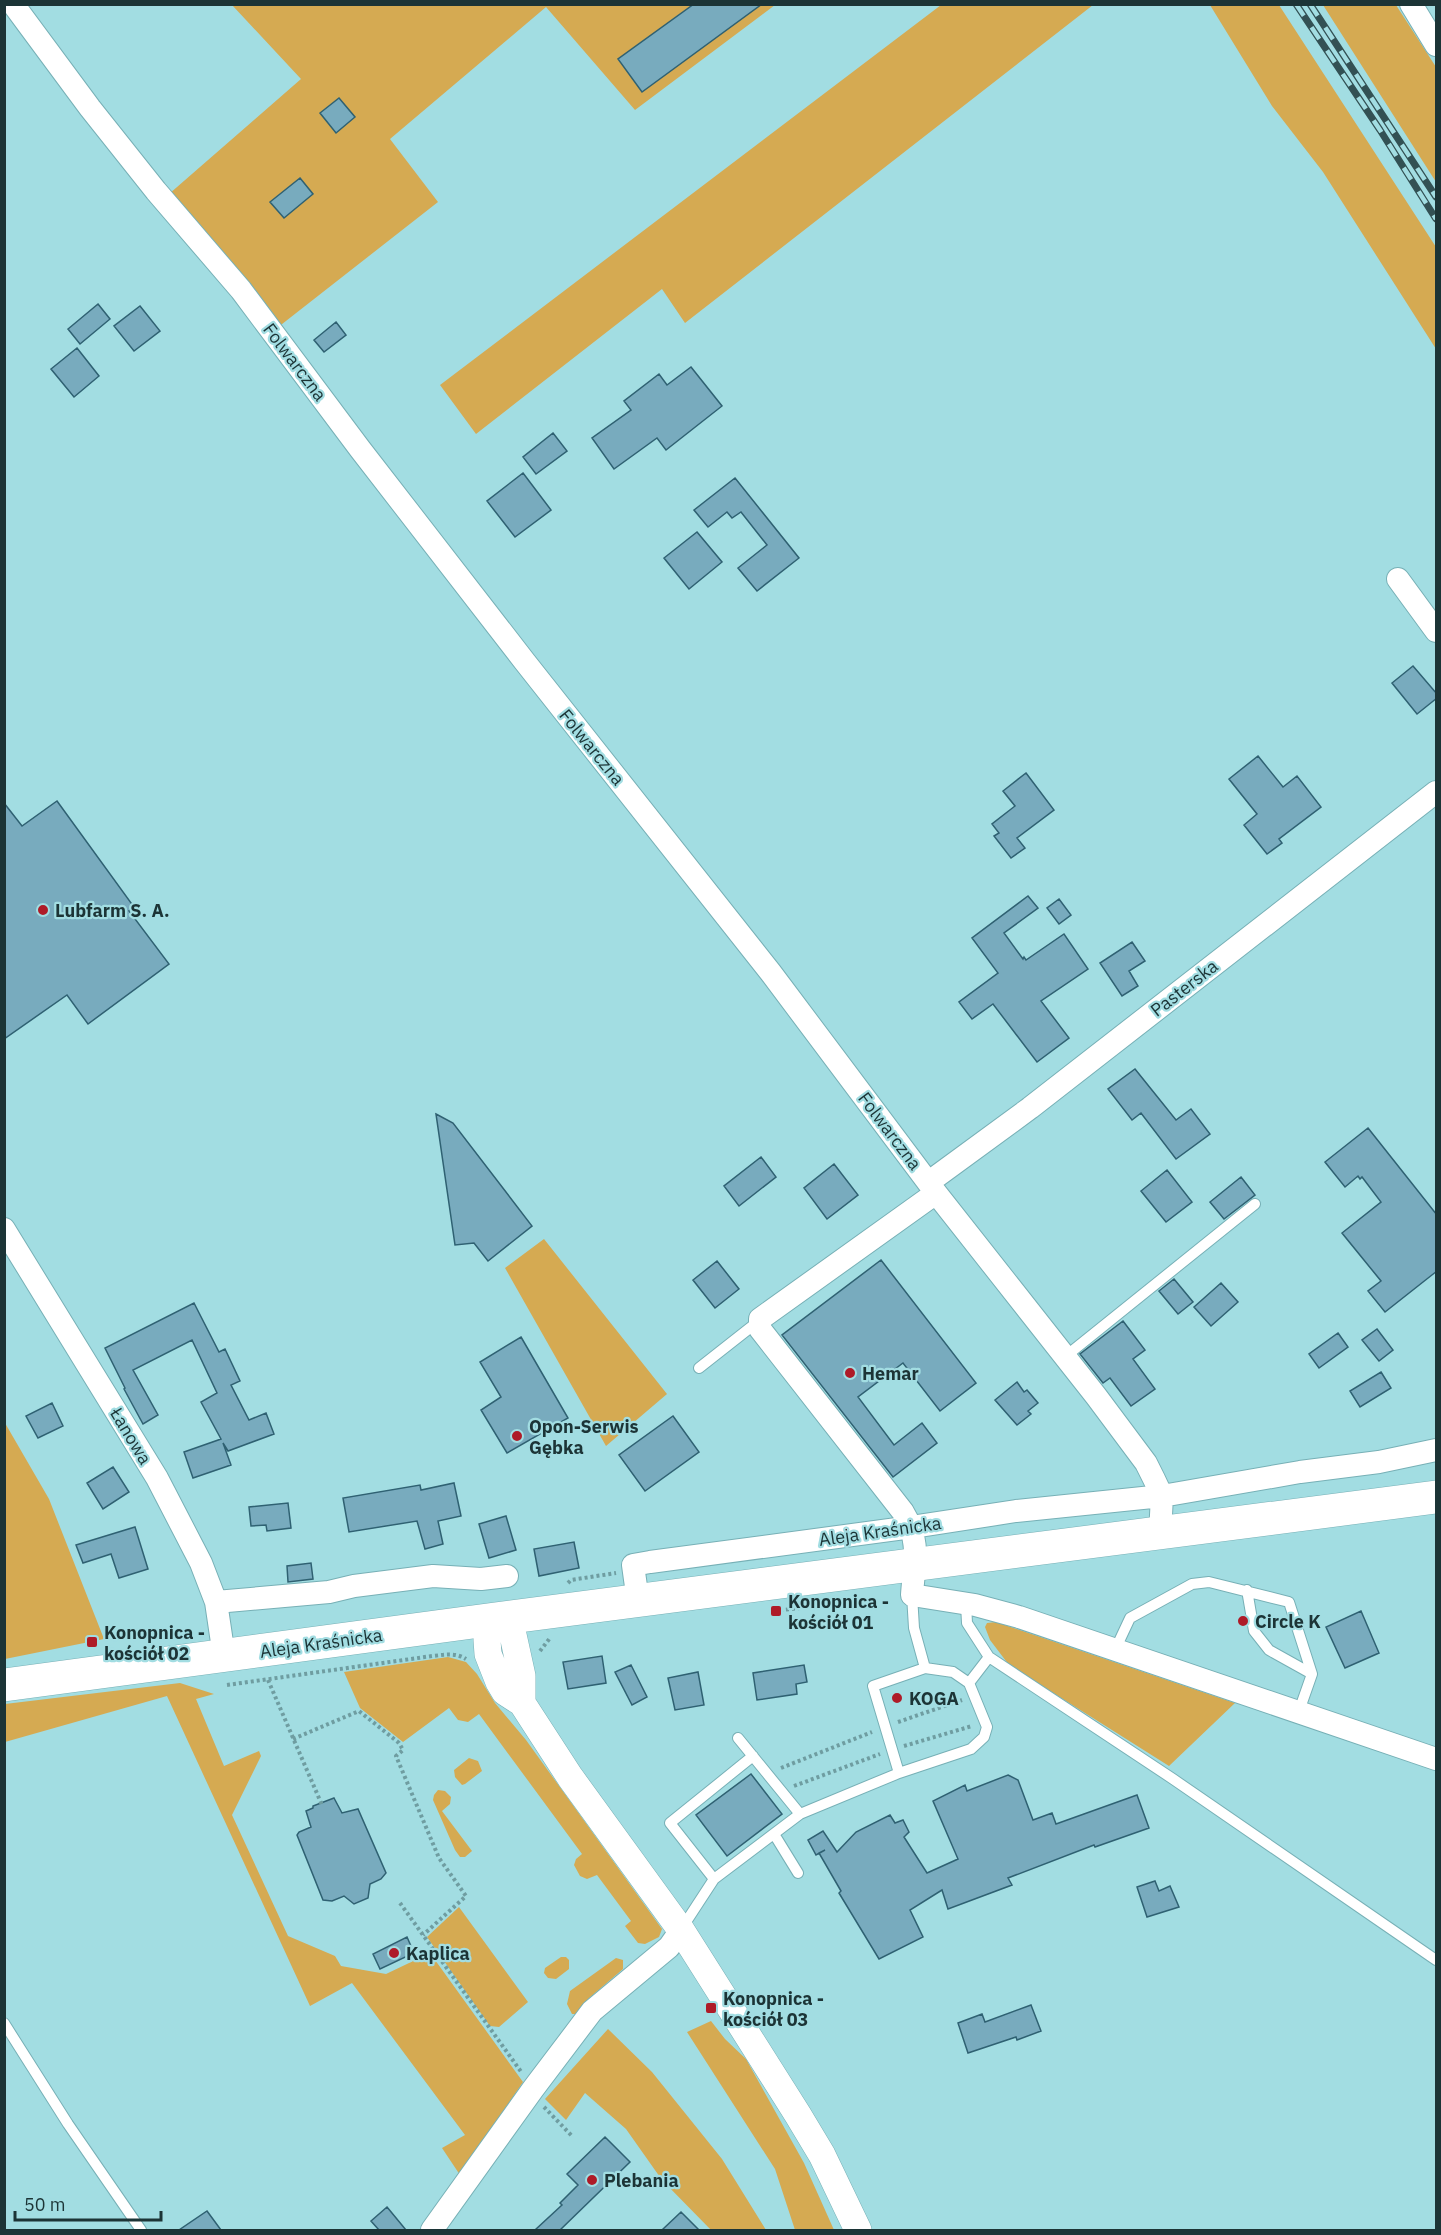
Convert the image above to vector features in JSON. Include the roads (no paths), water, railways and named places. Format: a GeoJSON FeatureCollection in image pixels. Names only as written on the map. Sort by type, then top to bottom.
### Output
{"type":"FeatureCollection","features":[{"type":"Feature","properties":{"kind":"main road"},"geometry":{"type":"LineString","coordinates":[[1160,1534],[1437,1497]]}},
{"type":"Feature","properties":{"kind":"main road","name":"Aleja Kraśnicka"},"geometry":{"type":"LineString","coordinates":[[4,1685],[226,1671],[495,1619],[638,1601],[913,1580],[1006,1553],[1160,1534]]}},
{"type":"Feature","properties":{"kind":"street","name":"Folwarczna"},"geometry":{"type":"LineString","coordinates":[[13,4],[156,191],[241,290],[360,450],[771,973],[933,1188],[1066,1356],[1146,1463],[1162,1496]]}},
{"type":"Feature","properties":{"kind":"street"},"geometry":{"type":"LineString","coordinates":[[1411,4],[1437,45]]}},
{"type":"Feature","properties":{"kind":"street"},"geometry":{"type":"LineString","coordinates":[[1398,579],[1437,631]]}},
{"type":"Feature","properties":{"kind":"street","name":"Pasterska"},"geometry":{"type":"LineString","coordinates":[[760,1319],[933,1188],[1038,1102],[1437,792]]}},
{"type":"Feature","properties":{"kind":"street","name":"Łanowa"},"geometry":{"type":"LineString","coordinates":[[4,1229],[157,1478],[205,1570],[216,1602],[226,1671]]}},
{"type":"Feature","properties":{"kind":"street"},"geometry":{"type":"LineString","coordinates":[[760,1319],[760,1329],[903,1512],[912,1527],[915,1542],[913,1580],[966,1604],[1019,1617],[1437,1759]]}},
{"type":"Feature","properties":{"kind":"street","name":"Aleja Kraśnicka"},"geometry":{"type":"LineString","coordinates":[[638,1601],[633,1565],[1016,1511],[1162,1496],[1299,1472],[1379,1462],[1437,1450]]}},
{"type":"Feature","properties":{"kind":"street"},"geometry":{"type":"LineString","coordinates":[[1160,1534],[1162,1496]]}},
{"type":"Feature","properties":{"kind":"street"},"geometry":{"type":"LineString","coordinates":[[216,1602],[330,1592],[354,1586],[433,1576],[481,1579],[507,1576]]}},
{"type":"Feature","properties":{"kind":"street"},"geometry":{"type":"LineString","coordinates":[[495,1619],[513,1635],[522,1676],[522,1703],[570,1777],[681,1930],[822,2155],[858,2230]]}},
{"type":"Feature","properties":{"kind":"street"},"geometry":{"type":"LineString","coordinates":[[432,2230],[592,2011],[669,1947],[681,1930]]}},
{"type":"Feature","properties":{"kind":"lane"},"geometry":{"type":"LineString","coordinates":[[1066,1356],[1254,1204]]}},
{"type":"Feature","properties":{"kind":"lane"},"geometry":{"type":"LineString","coordinates":[[699,1368],[760,1319]]}},
{"type":"Feature","properties":{"kind":"lane"},"geometry":{"type":"LineString","coordinates":[[913,1580],[914,1628],[925,1668]]}},
{"type":"Feature","properties":{"kind":"lane"},"geometry":{"type":"LineString","coordinates":[[1115,1650],[1130,1618],[1192,1584],[1209,1582],[1289,1602],[1312,1674],[1299,1711]]}},
{"type":"Feature","properties":{"kind":"lane"},"geometry":{"type":"LineString","coordinates":[[1247,1590],[1254,1631],[1269,1650],[1312,1674]]}},
{"type":"Feature","properties":{"kind":"lane"},"geometry":{"type":"LineString","coordinates":[[966,1604],[967,1623],[988,1657],[1173,1779],[1437,1960]]}},
{"type":"Feature","properties":{"kind":"lane"},"geometry":{"type":"LineString","coordinates":[[969,1683],[988,1657]]}},
{"type":"Feature","properties":{"kind":"lane"},"geometry":{"type":"LineString","coordinates":[[681,1930],[714,1879],[800,1814],[899,1773],[971,1749],[984,1737],[987,1727],[969,1683],[953,1672],[925,1668],[873,1686],[899,1773]]}},
{"type":"Feature","properties":{"kind":"lane"},"geometry":{"type":"LineString","coordinates":[[738,1738],[800,1814]]}},
{"type":"Feature","properties":{"kind":"lane"},"geometry":{"type":"LineString","coordinates":[[714,1879],[670,1823],[753,1756]]}},
{"type":"Feature","properties":{"kind":"lane"},"geometry":{"type":"LineString","coordinates":[[774,1834],[798,1873]]}},
{"type":"Feature","properties":{"kind":"lane"},"geometry":{"type":"LineString","coordinates":[[4,2023],[68,2124],[141,2230]]}},
{"type":"Feature","properties":{"kind":"railway"},"geometry":{"type":"LineString","coordinates":[[1296,4],[1436,219]]}},
{"type":"Feature","properties":{"kind":"railway"},"geometry":{"type":"LineString","coordinates":[[1310,4],[1436,197]]}},
{"type":"Feature","properties":{"kind":"place","name":"Lubfarm S. A."},"geometry":{"type":"Point","coordinates":[43,910]}},
{"type":"Feature","properties":{"kind":"place","name":"Hemar"},"geometry":{"type":"Point","coordinates":[850,1373]}},
{"type":"Feature","properties":{"kind":"place","name":"Opon-Serwis Gębka"},"geometry":{"type":"Point","coordinates":[517,1436]}},
{"type":"Feature","properties":{"kind":"place","name":"Konopnica - kościół 01"},"geometry":{"type":"Point","coordinates":[776,1611]}},
{"type":"Feature","properties":{"kind":"place","name":"Circle K"},"geometry":{"type":"Point","coordinates":[1243,1621]}},
{"type":"Feature","properties":{"kind":"place","name":"Konopnica - kościół 02"},"geometry":{"type":"Point","coordinates":[92,1642]}},
{"type":"Feature","properties":{"kind":"place","name":"KOGA"},"geometry":{"type":"Point","coordinates":[897,1698]}},
{"type":"Feature","properties":{"kind":"place","name":"Kaplica"},"geometry":{"type":"Point","coordinates":[394,1953]}},
{"type":"Feature","properties":{"kind":"place","name":"Konopnica - kościół 03"},"geometry":{"type":"Point","coordinates":[711,2008]}},
{"type":"Feature","properties":{"kind":"place","name":"Plebania"},"geometry":{"type":"Point","coordinates":[592,2180]}}]}
